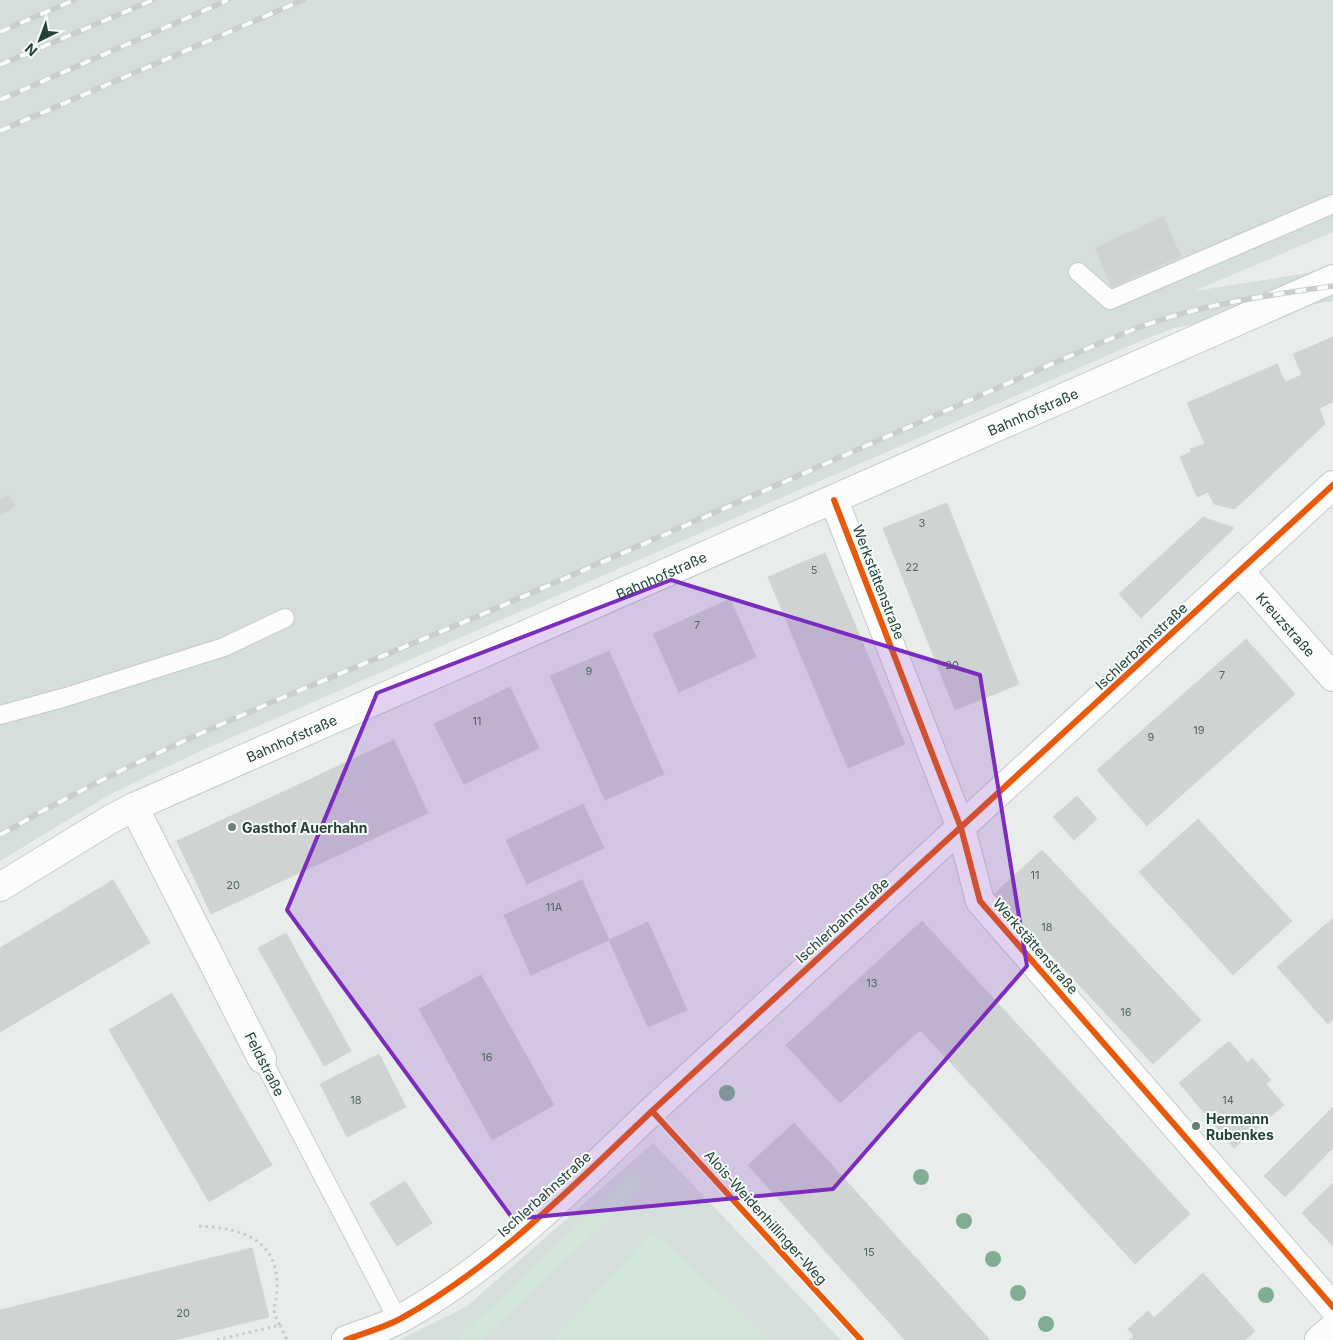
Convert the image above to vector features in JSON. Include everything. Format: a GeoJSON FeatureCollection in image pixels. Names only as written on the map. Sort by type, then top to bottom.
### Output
{"type":"FeatureCollection","features":[{"type":"Feature","properties":{"kind":"street","name":"Bahnhofstraße"},"geometry":{"type":"LineString","coordinates":[[0,887],[134,807],[1333,279]]}},
{"type":"Feature","properties":{"kind":"street","name":"Ischlerbahnstraße"},"geometry":{"type":"LineString","coordinates":[[346,1340],[398,1320],[476,1271],[554,1205],[659,1104],[1333,486]]}},
{"type":"Feature","properties":{"kind":"street","name":"Werkstättenstraße"},"geometry":{"type":"LineString","coordinates":[[834,500],[961,828],[980,901],[1333,1307]]}},
{"type":"Feature","properties":{"kind":"street","name":"Kreuzstraße"},"geometry":{"type":"LineString","coordinates":[[1239,571],[1333,676]]}},
{"type":"Feature","properties":{"kind":"street","name":"Feldstraße"},"geometry":{"type":"LineString","coordinates":[[134,807],[262,1059]]}},
{"type":"Feature","properties":{"kind":"street"},"geometry":{"type":"LineString","coordinates":[[1319,1340],[1333,1328]]}},
{"type":"Feature","properties":{"kind":"lane"},"geometry":{"type":"LineString","coordinates":[[1078,272],[1110,300],[1333,204]]}},
{"type":"Feature","properties":{"kind":"lane"},"geometry":{"type":"LineString","coordinates":[[0,715],[66,698],[224,647],[285,618]]}},
{"type":"Feature","properties":{"kind":"lane","name":"Feldstraße"},"geometry":{"type":"LineString","coordinates":[[262,1059],[398,1320]]}},
{"type":"Feature","properties":{"kind":"path"},"geometry":{"type":"LineString","coordinates":[[199,1226],[231,1230],[253,1238],[273,1257],[277,1272],[274,1315],[287,1340]]}},
{"type":"Feature","properties":{"kind":"path"},"geometry":{"type":"LineString","coordinates":[[217,1340],[280,1325]]}},
{"type":"Feature","properties":{"kind":"highlighted area"},"geometry":{"type":"Polygon","coordinates":[[[671,580],[980,675],[1027,966],[833,1189],[513,1219],[287,910],[377,693],[671,580]]]}},
{"type":"Feature","properties":{"kind":"shaded area"},"geometry":{"type":"Polygon","coordinates":[[[0,0],[1333,0],[1333,232],[1194,291],[1333,269],[1333,301],[1174,328],[1148,338],[196,753],[107,796],[0,861],[0,0]]]}},
{"type":"Feature","properties":{"kind":"shaded area"},"geometry":{"type":"Polygon","coordinates":[[[653,1143],[841,1340],[399,1340],[466,1307],[653,1143]]]}},
{"type":"Feature","properties":{"kind":"green space"},"geometry":{"type":"Polygon","coordinates":[[[633,1172],[645,1184],[481,1340],[457,1340],[633,1172]]]}},
{"type":"Feature","properties":{"kind":"green space"},"geometry":{"type":"Polygon","coordinates":[[[653,1232],[770,1340],[553,1340],[653,1232]]]}},
{"type":"Feature","properties":{"kind":"building"},"geometry":{"type":"Polygon","coordinates":[[[1163,217],[1181,256],[1112,287],[1095,248],[1163,217]]]}},
{"type":"Feature","properties":{"kind":"building"},"geometry":{"type":"Polygon","coordinates":[[[1333,337],[1333,402],[1319,408],[1325,424],[1235,509],[1214,504],[1208,492],[1197,497],[1180,457],[1191,452],[1190,449],[1205,444],[1187,403],[1277,364],[1285,382],[1302,375],[1293,354],[1333,337]]]}},
{"type":"Feature","properties":{"kind":"building"},"geometry":{"type":"Polygon","coordinates":[[[8,495],[15,506],[0,516],[0,500],[8,495]]]}},
{"type":"Feature","properties":{"kind":"building"},"geometry":{"type":"Polygon","coordinates":[[[947,503],[1019,684],[955,710],[883,528],[947,503]]]}},
{"type":"Feature","properties":{"kind":"building"},"geometry":{"type":"Polygon","coordinates":[[[1203,517],[1234,528],[1141,618],[1119,594],[1203,517]]]}},
{"type":"Feature","properties":{"kind":"building"},"geometry":{"type":"Polygon","coordinates":[[[825,553],[905,744],[848,768],[768,577],[825,553]]]}},
{"type":"Feature","properties":{"kind":"building"},"geometry":{"type":"Polygon","coordinates":[[[730,599],[756,657],[679,692],[653,634],[730,599]]]}},
{"type":"Feature","properties":{"kind":"building"},"geometry":{"type":"Polygon","coordinates":[[[1246,639],[1295,694],[1147,826],[1097,770],[1246,639]]]}},
{"type":"Feature","properties":{"kind":"building"},"geometry":{"type":"Polygon","coordinates":[[[609,651],[664,774],[605,800],[550,676],[609,651]]]}},
{"type":"Feature","properties":{"kind":"building"},"geometry":{"type":"Polygon","coordinates":[[[510,687],[539,748],[464,784],[434,724],[510,687]]]}},
{"type":"Feature","properties":{"kind":"building"},"geometry":{"type":"Polygon","coordinates":[[[394,740],[428,813],[336,856],[302,783],[394,740]]]}},
{"type":"Feature","properties":{"kind":"building"},"geometry":{"type":"Polygon","coordinates":[[[302,783],[336,856],[211,914],[177,841],[302,783]]]}},
{"type":"Feature","properties":{"kind":"building"},"geometry":{"type":"Polygon","coordinates":[[[1077,796],[1097,819],[1074,840],[1053,817],[1077,796]]]}},
{"type":"Feature","properties":{"kind":"building"},"geometry":{"type":"Polygon","coordinates":[[[583,804],[604,848],[527,884],[506,840],[583,804]]]}},
{"type":"Feature","properties":{"kind":"building"},"geometry":{"type":"Polygon","coordinates":[[[1198,819],[1292,921],[1233,975],[1139,872],[1198,819]]]}},
{"type":"Feature","properties":{"kind":"building"},"geometry":{"type":"Polygon","coordinates":[[[1042,850],[1201,1020],[1153,1064],[994,894],[1042,850]]]}},
{"type":"Feature","properties":{"kind":"building"},"geometry":{"type":"Polygon","coordinates":[[[113,880],[150,943],[0,1032],[0,948],[113,880]]]}},
{"type":"Feature","properties":{"kind":"building"},"geometry":{"type":"Polygon","coordinates":[[[582,880],[609,940],[531,975],[504,915],[582,880]]]}},
{"type":"Feature","properties":{"kind":"building"},"geometry":{"type":"Polygon","coordinates":[[[1333,918],[1333,1019],[1328,1024],[1277,967],[1333,918]]]}},
{"type":"Feature","properties":{"kind":"building"},"geometry":{"type":"Polygon","coordinates":[[[922,921],[1028,1036],[973,1087],[920,1030],[840,1103],[786,1045],[922,921]]]}},
{"type":"Feature","properties":{"kind":"building"},"geometry":{"type":"Polygon","coordinates":[[[648,922],[687,1010],[648,1027],[609,940],[648,922]]]}},
{"type":"Feature","properties":{"kind":"building"},"geometry":{"type":"Polygon","coordinates":[[[286,933],[351,1051],[324,1066],[258,948],[286,933]]]}},
{"type":"Feature","properties":{"kind":"building"},"geometry":{"type":"Polygon","coordinates":[[[481,975],[554,1105],[492,1140],[419,1009],[481,975]]]}},
{"type":"Feature","properties":{"kind":"building"},"geometry":{"type":"Polygon","coordinates":[[[172,993],[272,1165],[209,1202],[109,1030],[172,993]]]}},
{"type":"Feature","properties":{"kind":"building"},"geometry":{"type":"Polygon","coordinates":[[[1028,1036],[1190,1214],[1135,1264],[973,1087],[1028,1036]]]}},
{"type":"Feature","properties":{"kind":"building"},"geometry":{"type":"Polygon","coordinates":[[[1229,1041],[1248,1063],[1252,1058],[1271,1080],[1266,1084],[1284,1105],[1234,1148],[1179,1083],[1229,1041]]]}},
{"type":"Feature","properties":{"kind":"building"},"geometry":{"type":"Polygon","coordinates":[[[379,1054],[406,1107],[347,1137],[320,1084],[379,1054]]]}},
{"type":"Feature","properties":{"kind":"building"},"geometry":{"type":"Polygon","coordinates":[[[1333,1107],[1333,1148],[1285,1197],[1264,1176],[1333,1107]]]}},
{"type":"Feature","properties":{"kind":"building"},"geometry":{"type":"Polygon","coordinates":[[[794,1123],[990,1340],[905,1340],[748,1165],[794,1123]]]}},
{"type":"Feature","properties":{"kind":"building"},"geometry":{"type":"Polygon","coordinates":[[[405,1181],[432,1223],[397,1246],[370,1203],[405,1181]]]}},
{"type":"Feature","properties":{"kind":"building"},"geometry":{"type":"Polygon","coordinates":[[[1333,1183],[1333,1246],[1302,1213],[1333,1183]]]}},
{"type":"Feature","properties":{"kind":"building"},"geometry":{"type":"Polygon","coordinates":[[[252,1248],[269,1317],[175,1340],[0,1340],[0,1310],[252,1248]]]}},
{"type":"Feature","properties":{"kind":"building"},"geometry":{"type":"Polygon","coordinates":[[[1203,1273],[1255,1331],[1245,1340],[1129,1340],[1134,1336],[1128,1329],[1148,1311],[1154,1318],[1203,1273]]]}},
{"type":"Feature","properties":{"kind":"railway"},"geometry":{"type":"LineString","coordinates":[[0,32],[74,0]]}},
{"type":"Feature","properties":{"kind":"railway"},"geometry":{"type":"LineString","coordinates":[[0,65],[153,0]]}},
{"type":"Feature","properties":{"kind":"railway"},"geometry":{"type":"LineString","coordinates":[[0,100],[228,0]]}},
{"type":"Feature","properties":{"kind":"railway"},"geometry":{"type":"LineString","coordinates":[[0,131],[303,0]]}},
{"type":"Feature","properties":{"kind":"railway"},"geometry":{"type":"LineString","coordinates":[[0,835],[115,773],[175,745],[476,617],[1093,346],[1143,326],[1189,312],[1261,297],[1333,286]]}},
{"type":"Feature","properties":{"kind":"cycle path"},"geometry":{"type":"LineString","coordinates":[[346,1340],[400,1319],[469,1275],[501,1250],[563,1196],[652,1111],[1333,485]]}},
{"type":"Feature","properties":{"kind":"cycle path"},"geometry":{"type":"LineString","coordinates":[[834,500],[961,828],[980,901],[1333,1307]]}},
{"type":"Feature","properties":{"kind":"cycle path","name":"Alois-Weidenhillinger-Weg"},"geometry":{"type":"LineString","coordinates":[[652,1111],[861,1340]]}},
{"type":"Feature","properties":{"kind":"place","name":"Gasthof Auerhahn"},"geometry":{"type":"Point","coordinates":[232,827]}},
{"type":"Feature","properties":{"kind":"place","name":"Hermann Rubenkes"},"geometry":{"type":"Point","coordinates":[1196,1126]}}]}
